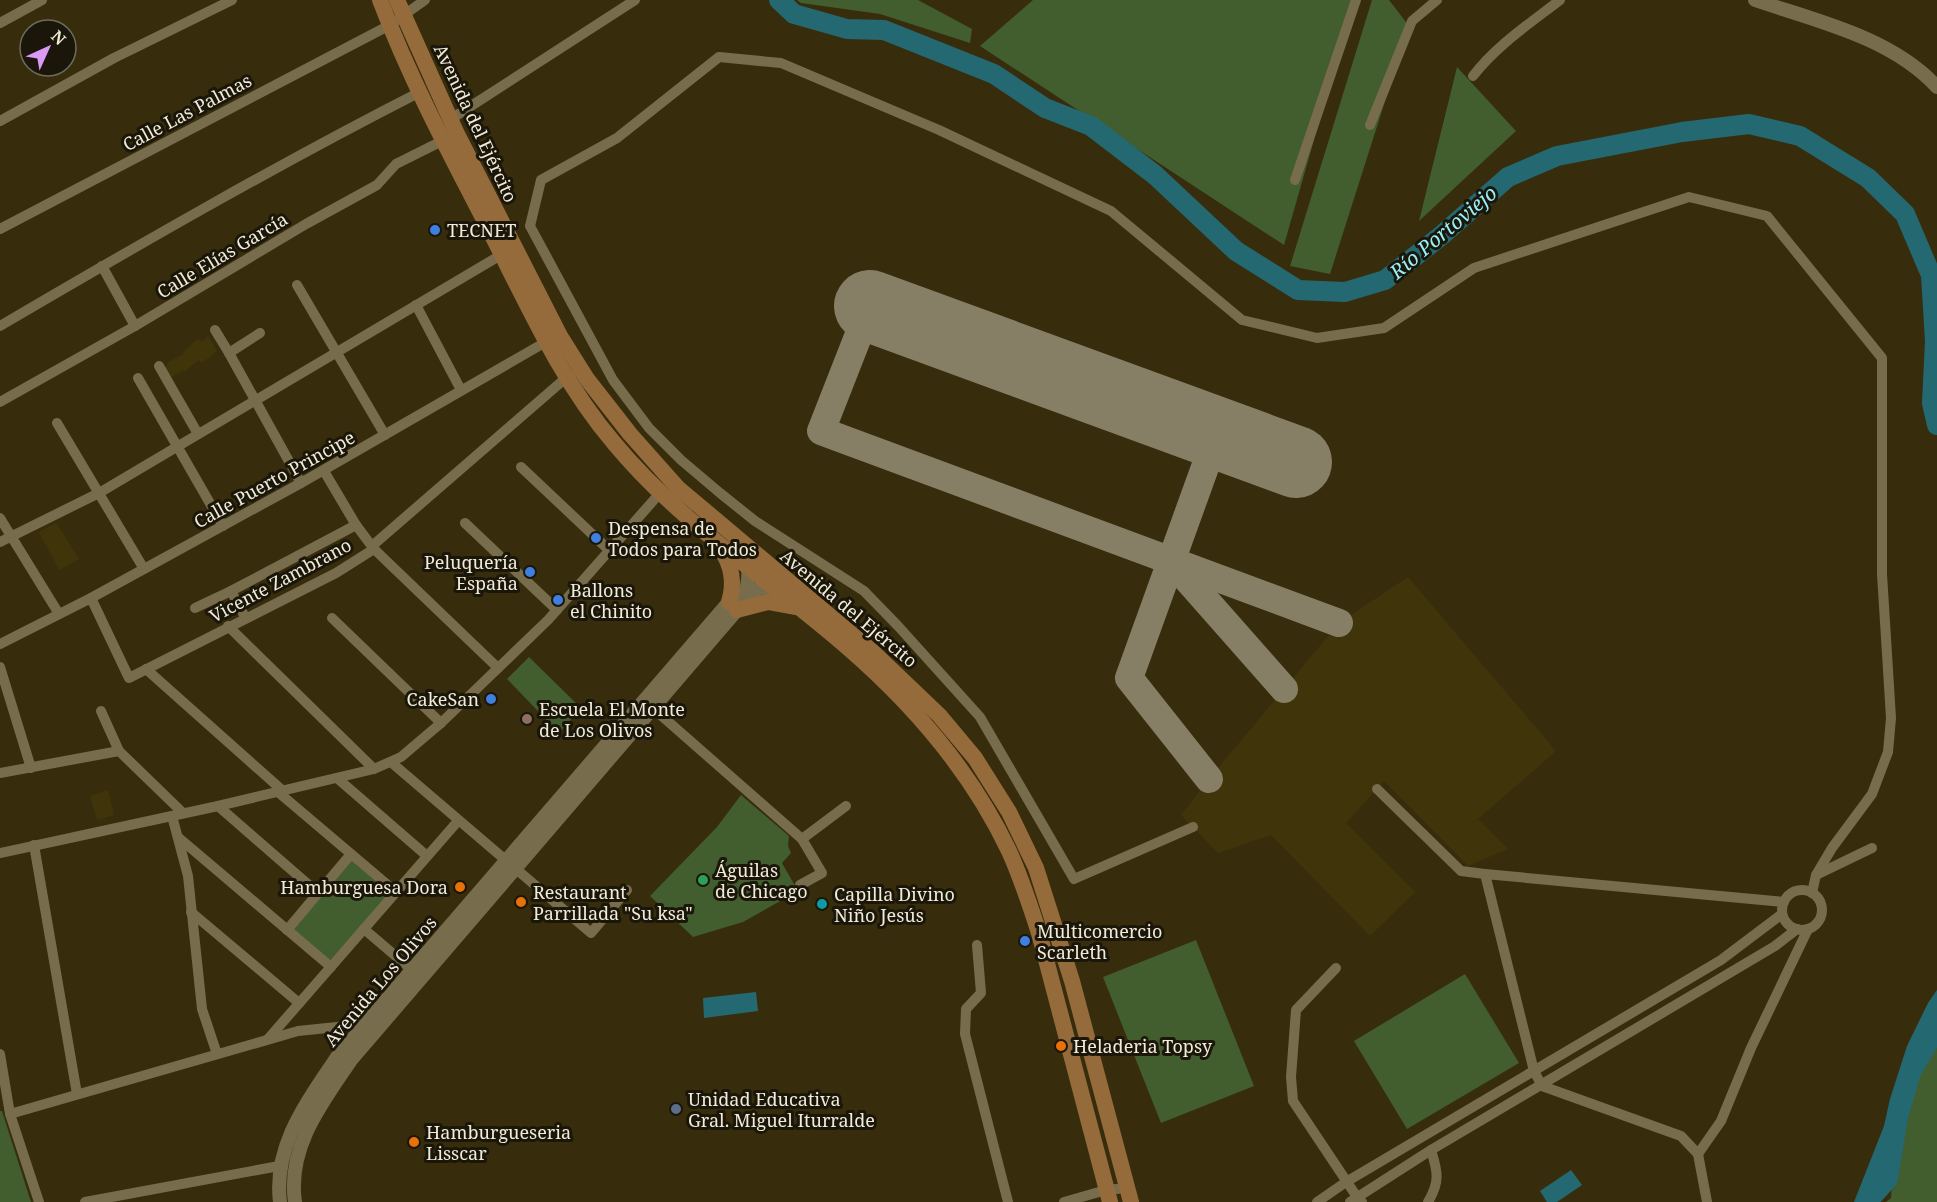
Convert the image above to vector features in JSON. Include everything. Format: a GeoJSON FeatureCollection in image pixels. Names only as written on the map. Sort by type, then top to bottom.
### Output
{"type":"FeatureCollection","features":[{"type":"Feature","properties":{"kind":"main road","name":"Avenida del Ejército"},"geometry":{"type":"LineString","coordinates":[[380,0],[397,21],[552,339],[613,442],[660,493],[771,586],[803,603],[908,683],[975,758],[1009,812],[1036,868],[1072,981],[1129,1195]]}},
{"type":"Feature","properties":{"kind":"main road","name":"Avenida del Ejército"},"geometry":{"type":"LineString","coordinates":[[397,0],[397,21],[420,92],[450,131]]}},
{"type":"Feature","properties":{"kind":"main road","name":"Avenida del Ejército"},"geometry":{"type":"LineString","coordinates":[[574,374],[678,489],[741,542],[896,693],[935,734],[962,770],[1004,841],[1025,890],[1039,933],[1108,1196]]}},
{"type":"Feature","properties":{"kind":"main road"},"geometry":{"type":"LineString","coordinates":[[710,536],[726,556],[731,572],[733,606],[768,602],[803,603]]}},
{"type":"Feature","properties":{"kind":"street"},"geometry":{"type":"LineString","coordinates":[[1,18],[42,0]]}},
{"type":"Feature","properties":{"kind":"street"},"geometry":{"type":"LineString","coordinates":[[0,122],[114,58],[232,0]]}},
{"type":"Feature","properties":{"kind":"street","name":"Calle Las Palmas"},"geometry":{"type":"LineString","coordinates":[[0,229],[397,21],[425,0]]}},
{"type":"Feature","properties":{"kind":"street","name":"Calle Elías García"},"geometry":{"type":"LineString","coordinates":[[0,402],[377,185],[396,164],[450,131],[635,0]]}},
{"type":"Feature","properties":{"kind":"street"},"geometry":{"type":"LineString","coordinates":[[1294,180],[1356,0]]}},
{"type":"Feature","properties":{"kind":"street"},"geometry":{"type":"LineString","coordinates":[[1370,125],[1412,21],[1437,0]]}},
{"type":"Feature","properties":{"kind":"street"},"geometry":{"type":"LineString","coordinates":[[1473,76],[1501,46],[1560,0]]}},
{"type":"Feature","properties":{"kind":"street"},"geometry":{"type":"LineString","coordinates":[[1755,0],[1877,44],[1901,58],[1937,87]]}},
{"type":"Feature","properties":{"kind":"street"},"geometry":{"type":"LineString","coordinates":[[1193,827],[1074,879],[980,717],[898,626],[864,591],[755,521],[720,494],[649,428],[613,380],[530,226],[541,180],[617,138],[719,57],[781,63],[939,130],[1111,211],[1242,320],[1317,338],[1384,328],[1474,268],[1689,197],[1767,216],[1882,358],[1882,574],[1892,718],[1888,752],[1872,794],[1832,848],[1816,876],[1812,893]]}},
{"type":"Feature","properties":{"kind":"street"},"geometry":{"type":"LineString","coordinates":[[0,326],[325,141],[420,92]]}},
{"type":"Feature","properties":{"kind":"street"},"geometry":{"type":"LineString","coordinates":[[5,540],[99,493],[508,251]]}},
{"type":"Feature","properties":{"kind":"street"},"geometry":{"type":"LineString","coordinates":[[102,266],[135,326]]}},
{"type":"Feature","properties":{"kind":"street"},"geometry":{"type":"LineString","coordinates":[[297,285],[385,435]]}},
{"type":"Feature","properties":{"kind":"street"},"geometry":{"type":"LineString","coordinates":[[416,305],[461,390]]}},
{"type":"Feature","properties":{"kind":"street"},"geometry":{"type":"LineString","coordinates":[[215,330],[301,483]]}},
{"type":"Feature","properties":{"kind":"street"},"geometry":{"type":"LineString","coordinates":[[229,353],[260,333]]}},
{"type":"Feature","properties":{"kind":"street","name":"Calle Puerto Principe"},"geometry":{"type":"LineString","coordinates":[[0,644],[91,598],[324,471],[552,339]]}},
{"type":"Feature","properties":{"kind":"street"},"geometry":{"type":"LineString","coordinates":[[159,366],[198,434]]}},
{"type":"Feature","properties":{"kind":"street","name":"Vicente Zambrano"},"geometry":{"type":"LineString","coordinates":[[91,598],[129,678],[245,617],[336,573],[373,548],[574,374]]}},
{"type":"Feature","properties":{"kind":"street"},"geometry":{"type":"LineString","coordinates":[[138,378],[223,526]]}},
{"type":"Feature","properties":{"kind":"street"},"geometry":{"type":"LineString","coordinates":[[57,423],[144,569]]}},
{"type":"Feature","properties":{"kind":"street"},"geometry":{"type":"LineString","coordinates":[[521,467],[610,551]]}},
{"type":"Feature","properties":{"kind":"street"},"geometry":{"type":"LineString","coordinates":[[324,471],[356,525],[373,548],[498,668]]}},
{"type":"Feature","properties":{"kind":"street"},"geometry":{"type":"LineString","coordinates":[[0,853],[218,806],[392,763],[412,749],[441,723],[557,610],[660,493]]}},
{"type":"Feature","properties":{"kind":"street"},"geometry":{"type":"LineString","coordinates":[[0,518],[5,540],[59,614]]}},
{"type":"Feature","properties":{"kind":"street"},"geometry":{"type":"LineString","coordinates":[[465,523],[557,610]]}},
{"type":"Feature","properties":{"kind":"street"},"geometry":{"type":"LineString","coordinates":[[195,608],[356,525]]}},
{"type":"Feature","properties":{"kind":"street"},"geometry":{"type":"LineString","coordinates":[[741,542],[748,567],[746,593]]}},
{"type":"Feature","properties":{"kind":"street","name":"Avenida Los Olivos"},"geometry":{"type":"LineString","coordinates":[[295,1202],[293,1190],[300,1143],[351,1060],[510,865],[733,606],[746,593],[771,586]]}},
{"type":"Feature","properties":{"kind":"street"},"geometry":{"type":"LineString","coordinates":[[231,591],[245,617]]}},
{"type":"Feature","properties":{"kind":"street"},"geometry":{"type":"LineString","coordinates":[[332,618],[441,723]]}},
{"type":"Feature","properties":{"kind":"street"},"geometry":{"type":"LineString","coordinates":[[228,626],[374,769]]}},
{"type":"Feature","properties":{"kind":"street"},"geometry":{"type":"LineString","coordinates":[[0,667],[31,768]]}},
{"type":"Feature","properties":{"kind":"street"},"geometry":{"type":"LineString","coordinates":[[146,669],[280,791],[396,892]]}},
{"type":"Feature","properties":{"kind":"street"},"geometry":{"type":"LineString","coordinates":[[649,705],[802,839],[822,873],[800,885]]}},
{"type":"Feature","properties":{"kind":"street"},"geometry":{"type":"LineString","coordinates":[[101,711],[119,752],[177,814],[178,838],[188,876],[202,1009],[217,1054]]}},
{"type":"Feature","properties":{"kind":"street"},"geometry":{"type":"LineString","coordinates":[[0,774],[119,752]]}},
{"type":"Feature","properties":{"kind":"street"},"geometry":{"type":"LineString","coordinates":[[392,763],[591,933],[627,890]]}},
{"type":"Feature","properties":{"kind":"street"},"geometry":{"type":"LineString","coordinates":[[337,778],[428,856]]}},
{"type":"Feature","properties":{"kind":"street"},"geometry":{"type":"LineString","coordinates":[[1377,789],[1461,871],[1784,902]]}},
{"type":"Feature","properties":{"kind":"street"},"geometry":{"type":"LineString","coordinates":[[218,806],[318,893]]}},
{"type":"Feature","properties":{"kind":"street"},"geometry":{"type":"LineString","coordinates":[[802,839],[846,806]]}},
{"type":"Feature","properties":{"kind":"street"},"geometry":{"type":"LineString","coordinates":[[268,1040],[458,821]]}},
{"type":"Feature","properties":{"kind":"street"},"geometry":{"type":"LineString","coordinates":[[178,838],[331,967]]}},
{"type":"Feature","properties":{"kind":"street"},"geometry":{"type":"LineString","coordinates":[[34,845],[78,1094]]}},
{"type":"Feature","properties":{"kind":"street"},"geometry":{"type":"LineString","coordinates":[[1816,876],[1872,848]]}},
{"type":"Feature","properties":{"kind":"street"},"geometry":{"type":"LineString","coordinates":[[286,930],[351,854]]}},
{"type":"Feature","properties":{"kind":"street","name":"Avenida Los Olivos"},"geometry":{"type":"LineString","coordinates":[[280,1202],[279,1166],[291,1132],[338,1057],[412,970],[510,865]]}},
{"type":"Feature","properties":{"kind":"street"},"geometry":{"type":"LineString","coordinates":[[1485,874],[1534,1071],[1542,1086],[1681,1136],[1698,1154],[1707,1202]]}},
{"type":"Feature","properties":{"kind":"street"},"geometry":{"type":"LineString","coordinates":[[1698,1154],[1721,1121],[1751,1048],[1808,929],[1818,921],[1822,909],[1820,903],[1812,893],[1799,890],[1787,897],[1782,914],[1787,924],[1797,929],[1808,929]]}},
{"type":"Feature","properties":{"kind":"street"},"geometry":{"type":"LineString","coordinates":[[191,912],[299,1003]]}},
{"type":"Feature","properties":{"kind":"street"},"geometry":{"type":"LineString","coordinates":[[1317,1202],[1346,1182],[1721,960],[1782,914]]}},
{"type":"Feature","properties":{"kind":"street"},"geometry":{"type":"LineString","coordinates":[[364,929],[412,970]]}},
{"type":"Feature","properties":{"kind":"street"},"geometry":{"type":"LineString","coordinates":[[1336,968],[1296,1010],[1292,1093],[1293,1101],[1356,1200],[1431,1150],[1775,946],[1797,929]]}},
{"type":"Feature","properties":{"kind":"street"},"geometry":{"type":"LineString","coordinates":[[977,945],[981,993],[966,1009],[965,1034],[1008,1202]]}},
{"type":"Feature","properties":{"kind":"street"},"geometry":{"type":"LineString","coordinates":[[10,1113],[309,1029],[366,1024]]}},
{"type":"Feature","properties":{"kind":"street"},"geometry":{"type":"LineString","coordinates":[[0,1054],[4,1103],[10,1113],[39,1202]]}},
{"type":"Feature","properties":{"kind":"street"},"geometry":{"type":"LineString","coordinates":[[1428,1202],[1436,1188],[1438,1174],[1431,1150]]}},
{"type":"Feature","properties":{"kind":"street"},"geometry":{"type":"LineString","coordinates":[[85,1202],[279,1166]]}},
{"type":"Feature","properties":{"kind":"street"},"geometry":{"type":"LineString","coordinates":[[1064,1202],[1129,1195]]}},
{"type":"Feature","properties":{"kind":"shaded area"},"geometry":{"type":"Polygon","coordinates":[[[208,336],[217,351],[202,363],[199,360],[184,372],[183,370],[167,380],[161,370],[168,362],[184,354],[183,352],[198,339],[202,342],[208,336]]]}},
{"type":"Feature","properties":{"kind":"shaded area"},"geometry":{"type":"Polygon","coordinates":[[[56,523],[79,559],[59,570],[39,532],[56,523]]]}},
{"type":"Feature","properties":{"kind":"shaded area"},"geometry":{"type":"Polygon","coordinates":[[[1408,577],[1556,751],[1478,819],[1508,849],[1468,866],[1384,781],[1346,823],[1415,892],[1370,936],[1271,835],[1218,853],[1181,815],[1339,623],[1408,577]]]}},
{"type":"Feature","properties":{"kind":"shaded area"},"geometry":{"type":"Polygon","coordinates":[[[108,790],[114,815],[97,820],[90,796],[108,790]]]}},
{"type":"Feature","properties":{"kind":"green space"},"geometry":{"type":"Polygon","coordinates":[[[797,0],[918,0],[972,29],[970,43],[880,14],[801,3],[797,0]]]}},
{"type":"Feature","properties":{"kind":"green space"},"geometry":{"type":"Polygon","coordinates":[[[1033,0],[1354,0],[1284,245],[980,46],[1033,0]]]}},
{"type":"Feature","properties":{"kind":"green space"},"geometry":{"type":"Polygon","coordinates":[[[1372,0],[1389,0],[1409,26],[1330,274],[1290,266],[1372,0]]]}},
{"type":"Feature","properties":{"kind":"green space"},"geometry":{"type":"Polygon","coordinates":[[[1457,67],[1516,131],[1419,221],[1457,67]]]}},
{"type":"Feature","properties":{"kind":"green space"},"geometry":{"type":"Polygon","coordinates":[[[529,657],[581,708],[559,733],[507,679],[529,657]]]}},
{"type":"Feature","properties":{"kind":"green space"},"geometry":{"type":"Polygon","coordinates":[[[741,795],[789,836],[788,846],[791,853],[782,863],[798,891],[743,922],[693,937],[650,896],[717,827],[741,795]]]}},
{"type":"Feature","properties":{"kind":"green space"},"geometry":{"type":"Polygon","coordinates":[[[351,860],[390,893],[330,960],[293,930],[351,860]]]}},
{"type":"Feature","properties":{"kind":"green space"},"geometry":{"type":"Polygon","coordinates":[[[1196,940],[1254,1086],[1161,1123],[1103,977],[1196,940]]]}},
{"type":"Feature","properties":{"kind":"green space"},"geometry":{"type":"Polygon","coordinates":[[[1465,974],[1519,1063],[1407,1129],[1354,1041],[1465,974]]]}},
{"type":"Feature","properties":{"kind":"green space"},"geometry":{"type":"Polygon","coordinates":[[[1937,1041],[1937,1202],[1886,1202],[1891,1198],[1896,1121],[1937,1041]]]}},
{"type":"Feature","properties":{"kind":"green space"},"geometry":{"type":"Polygon","coordinates":[[[0,1111],[2,1111],[31,1202],[0,1202],[0,1111]]]}},
{"type":"Feature","properties":{"kind":"water"},"geometry":{"type":"Polygon","coordinates":[[[1937,990],[1937,1031],[1922,1047],[1900,1097],[1881,1162],[1881,1174],[1867,1202],[1854,1202],[1884,1126],[1907,1046],[1937,990]]]}},
{"type":"Feature","properties":{"kind":"water"},"geometry":{"type":"Polygon","coordinates":[[[756,992],[758,1011],[704,1018],[703,998],[756,992]]]}},
{"type":"Feature","properties":{"kind":"water"},"geometry":{"type":"Polygon","coordinates":[[[1571,1170],[1582,1185],[1557,1202],[1547,1202],[1540,1191],[1571,1170]]]}},
{"type":"Feature","properties":{"kind":"waterway","name":"Río Portoviejo"},"geometry":{"type":"LineString","coordinates":[[779,0],[794,14],[847,29],[884,30],[994,74],[1045,108],[1091,126],[1155,175],[1236,251],[1298,290],[1345,292],[1385,280],[1442,235],[1508,177],[1557,156],[1682,132],[1749,124],[1800,136],[1868,178],[1905,214],[1931,275],[1935,341],[1932,403],[1937,425]]}},
{"type":"Feature","properties":{"kind":"waterway","name":"Río Portoviejo"},"geometry":{"type":"LineString","coordinates":[[1867,1202],[1888,1179],[1898,1117],[1911,1072],[1937,1028]]}},
{"type":"Feature","properties":{"kind":"taxiway"},"geometry":{"type":"LineString","coordinates":[[870,306],[821,431],[1339,623]]}},
{"type":"Feature","properties":{"kind":"taxiway"},"geometry":{"type":"LineString","coordinates":[[1209,779],[1129,678],[1217,434]]}},
{"type":"Feature","properties":{"kind":"taxiway"},"geometry":{"type":"LineString","coordinates":[[1172,562],[1284,689]]}},
{"type":"Feature","properties":{"kind":"runway"},"geometry":{"type":"LineString","coordinates":[[870,306],[1296,462]]}},
{"type":"Feature","properties":{"kind":"place","name":"TECNET"},"geometry":{"type":"Point","coordinates":[435,230]}},
{"type":"Feature","properties":{"kind":"place","name":"Despensa de Todos para Todos"},"geometry":{"type":"Point","coordinates":[596,538]}},
{"type":"Feature","properties":{"kind":"place","name":"Peluquería España"},"geometry":{"type":"Point","coordinates":[530,572]}},
{"type":"Feature","properties":{"kind":"place","name":"Ballons el Chinito"},"geometry":{"type":"Point","coordinates":[558,600]}},
{"type":"Feature","properties":{"kind":"place","name":"CakeSan"},"geometry":{"type":"Point","coordinates":[491,699]}},
{"type":"Feature","properties":{"kind":"place","name":"Escuela El Monte de Los Olivos"},"geometry":{"type":"Point","coordinates":[527,719]}},
{"type":"Feature","properties":{"kind":"place","name":"Águilas de Chicago"},"geometry":{"type":"Point","coordinates":[703,880]}},
{"type":"Feature","properties":{"kind":"place","name":"Hamburguesa Dora"},"geometry":{"type":"Point","coordinates":[460,887]}},
{"type":"Feature","properties":{"kind":"place","name":"Restaurant Parrillada \"Su ksa\""},"geometry":{"type":"Point","coordinates":[521,902]}},
{"type":"Feature","properties":{"kind":"place","name":"Capilla Divino Niño Jesús"},"geometry":{"type":"Point","coordinates":[822,904]}},
{"type":"Feature","properties":{"kind":"place","name":"Multicomercio Scarleth"},"geometry":{"type":"Point","coordinates":[1025,941]}},
{"type":"Feature","properties":{"kind":"place","name":"Heladeria Topsy"},"geometry":{"type":"Point","coordinates":[1061,1046]}},
{"type":"Feature","properties":{"kind":"place","name":"Unidad Educativa Gral. Miguel Iturralde"},"geometry":{"type":"Point","coordinates":[676,1109]}},
{"type":"Feature","properties":{"kind":"place","name":"Hamburgueseria Lisscar"},"geometry":{"type":"Point","coordinates":[414,1142]}}]}
